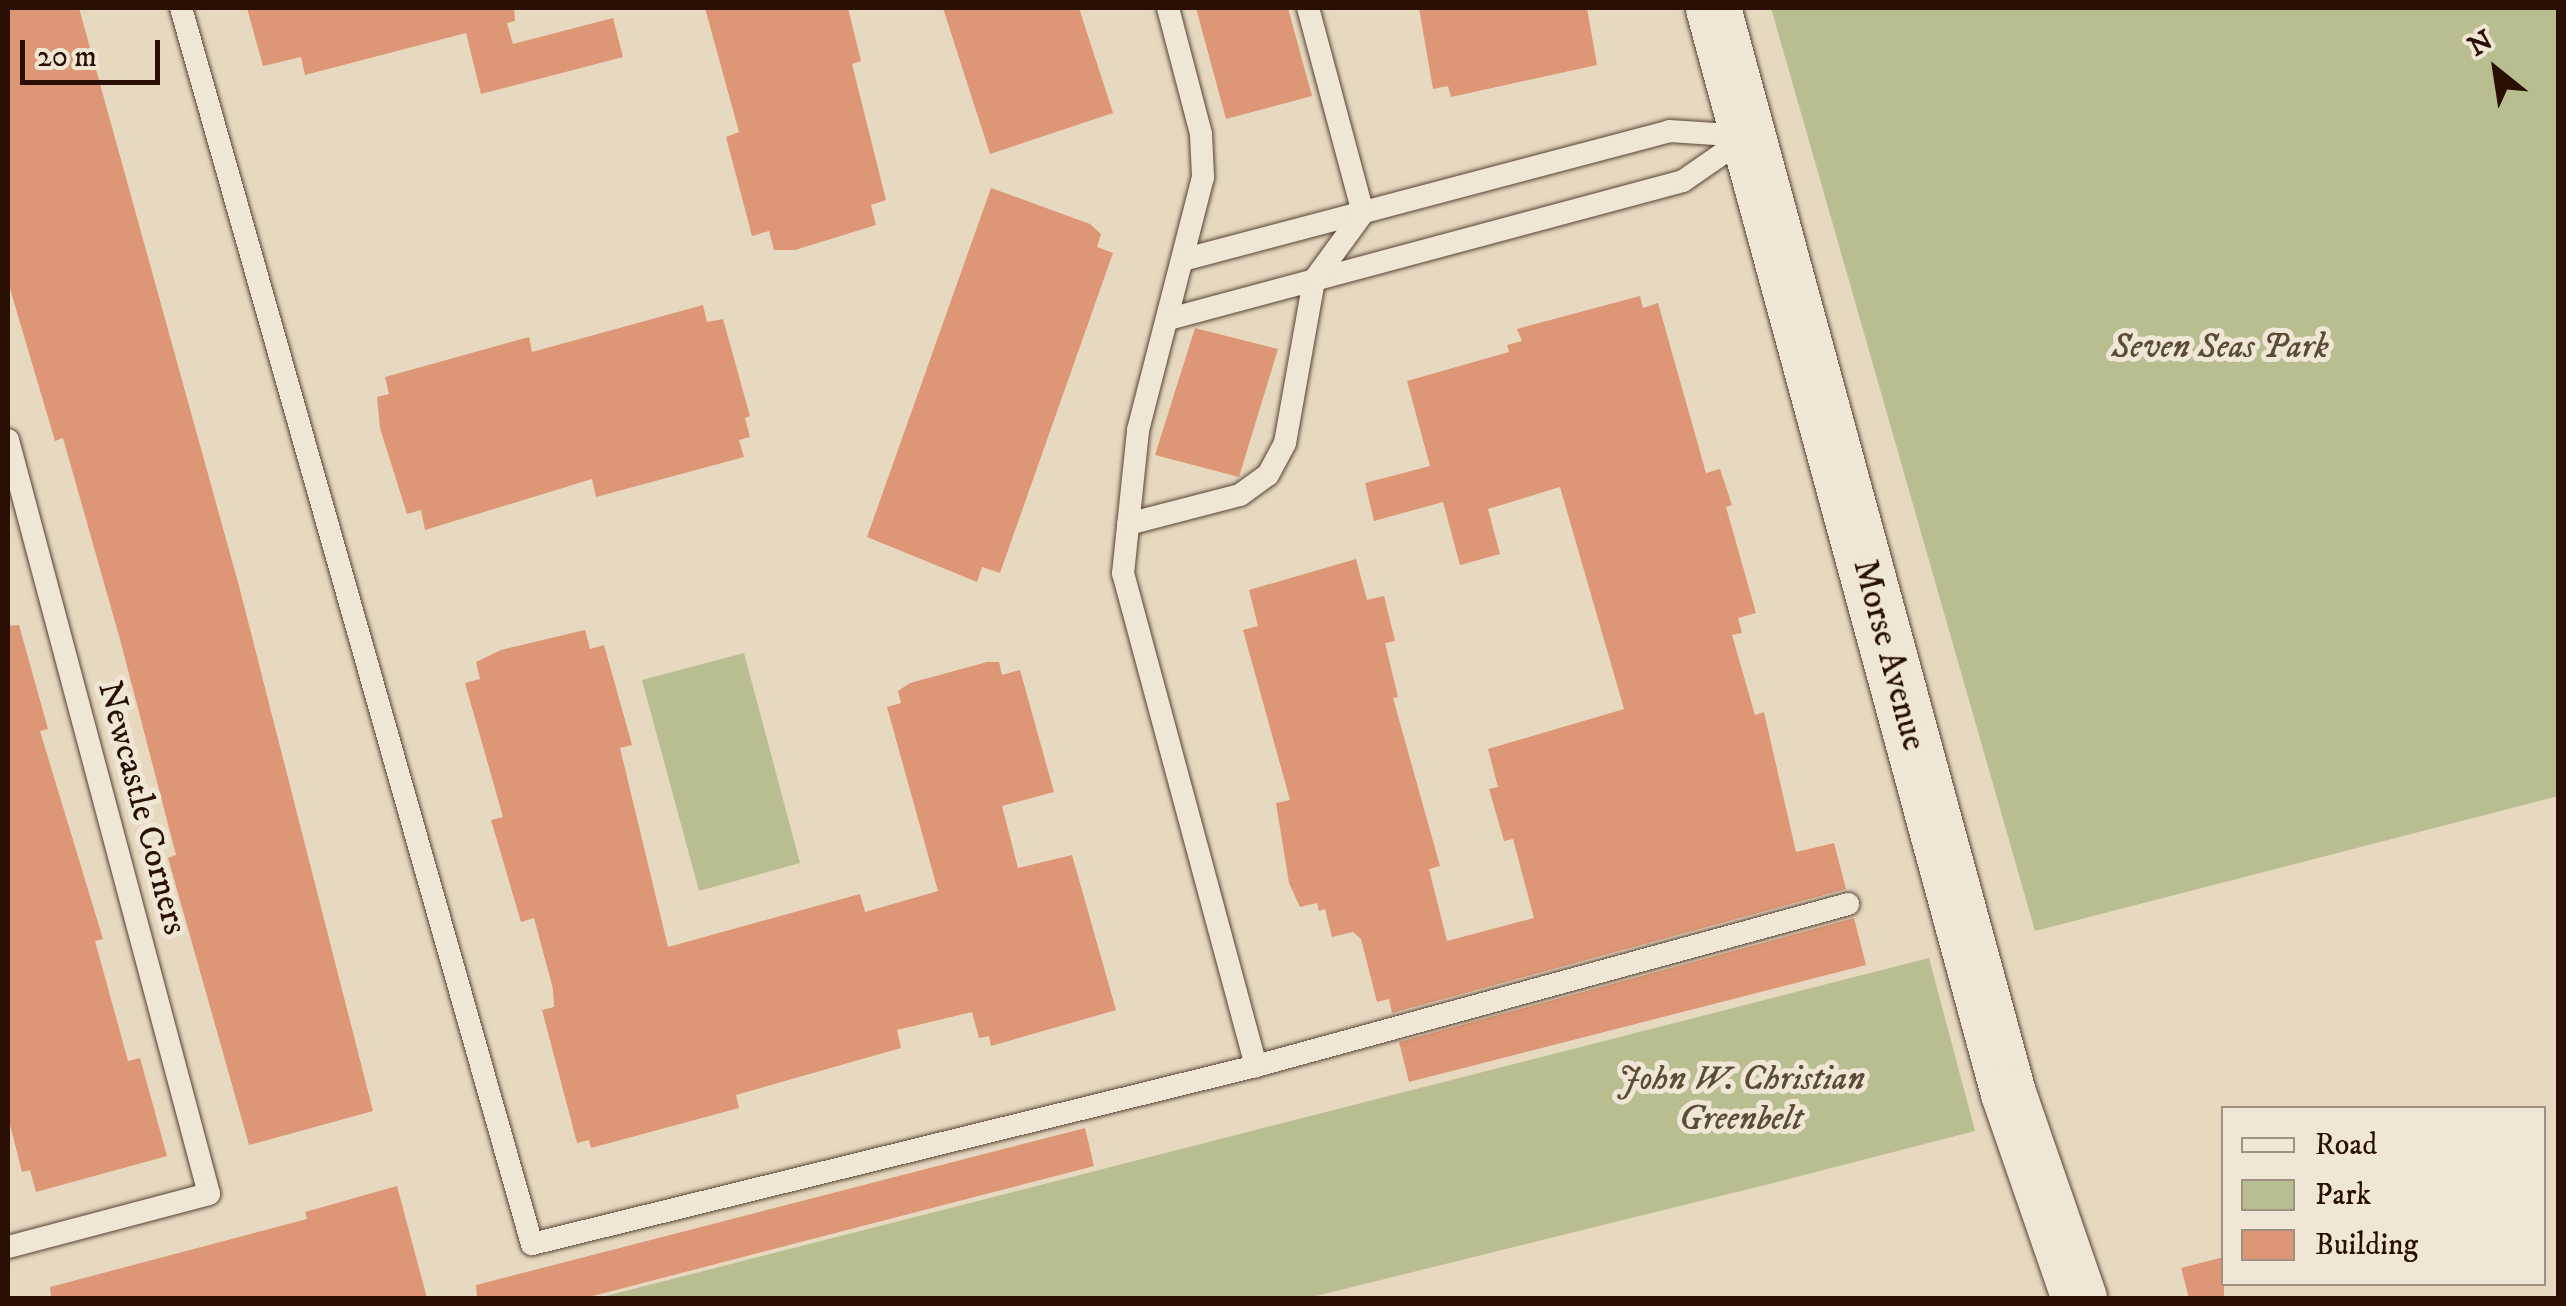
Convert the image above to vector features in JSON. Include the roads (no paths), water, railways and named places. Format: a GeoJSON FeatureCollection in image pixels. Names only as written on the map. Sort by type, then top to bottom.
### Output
{"type":"FeatureCollection","features":[{"type":"Feature","properties":{"kind":"street","name":"Morse Avenue"},"geometry":{"type":"LineString","coordinates":[[1713,8],[2008,1093],[2079,1298]]}},
{"type":"Feature","properties":{"kind":"lane"},"geometry":{"type":"LineString","coordinates":[[181,8],[532,1244],[1256,1066],[1848,904]]}},
{"type":"Feature","properties":{"kind":"lane"},"geometry":{"type":"LineString","coordinates":[[1168,8],[1201,134],[1203,177],[1186,259],[1138,432],[1123,573],[1256,1066]]}},
{"type":"Feature","properties":{"kind":"lane"},"geometry":{"type":"LineString","coordinates":[[1308,8],[1362,213]]}},
{"type":"Feature","properties":{"kind":"lane"},"geometry":{"type":"LineString","coordinates":[[1186,259],[1669,131],[1748,136]]}},
{"type":"Feature","properties":{"kind":"lane"},"geometry":{"type":"LineString","coordinates":[[1169,319],[1683,181],[1748,136]]}},
{"type":"Feature","properties":{"kind":"lane"},"geometry":{"type":"LineString","coordinates":[[1128,524],[1225,500],[1268,475],[1285,443],[1314,280],[1362,213]]}},
{"type":"Feature","properties":{"kind":"lane","name":"Newcastle Corners"},"geometry":{"type":"LineString","coordinates":[[8,440],[209,1194],[8,1248]]}},
{"type":"Feature","properties":{"kind":"park label","name":"Seven Seas Park"},"geometry":{"type":"Point","coordinates":[2220,347]}},
{"type":"Feature","properties":{"kind":"park label","name":"John W. Christian Greenbelt"},"geometry":{"type":"Point","coordinates":[1741,1099]}}]}
